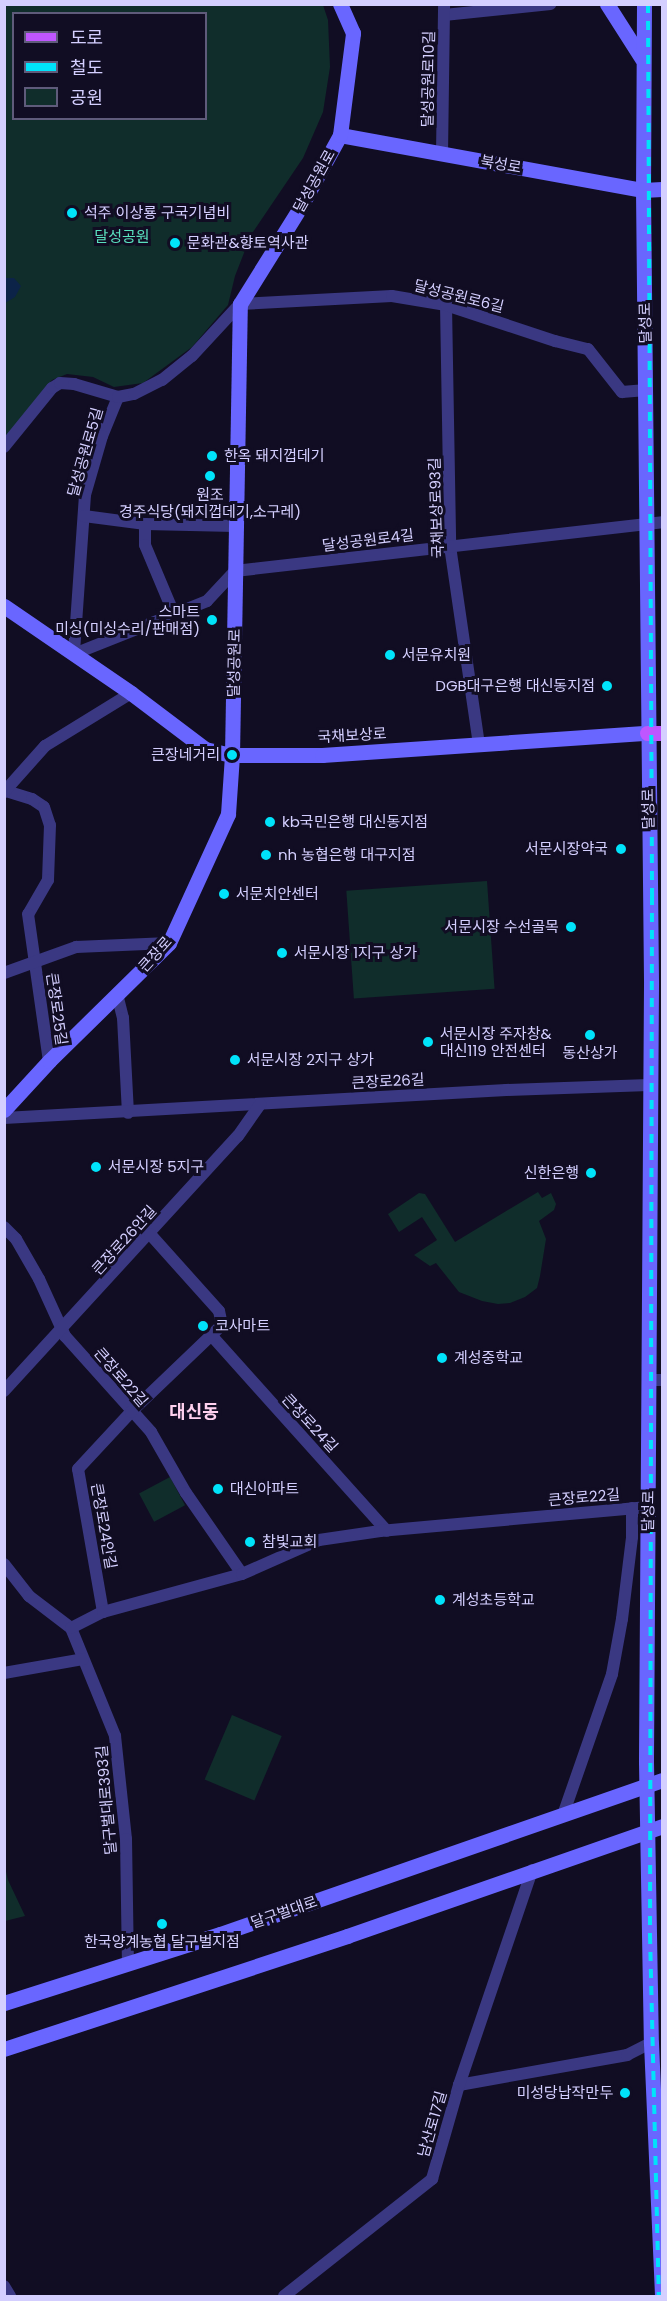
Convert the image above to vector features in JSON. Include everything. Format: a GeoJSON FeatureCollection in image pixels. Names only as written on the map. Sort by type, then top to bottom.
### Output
{"type":"FeatureCollection","features":[{"type":"Feature","properties":{"kind":"main road","name":"달성공원로"},"geometry":{"type":"LineString","coordinates":[[232,755],[240,304],[301,206],[340,135],[353,33],[340,4]]}},
{"type":"Feature","properties":{"kind":"main road"},"geometry":{"type":"LineString","coordinates":[[607,4],[642,59]]}},
{"type":"Feature","properties":{"kind":"main road","name":"달성로"},"geometry":{"type":"LineString","coordinates":[[644,4],[642,59],[647,524],[655,733],[649,1084],[657,1380],[648,1507],[646,1785],[655,1828],[662,2296]]}},
{"type":"Feature","properties":{"kind":"main road","name":"북성로"},"geometry":{"type":"LineString","coordinates":[[340,135],[643,190],[663,189]]}},
{"type":"Feature","properties":{"kind":"main road","name":"국채보상로"},"geometry":{"type":"LineString","coordinates":[[4,606],[131,693],[205,749],[232,755],[322,755],[655,733]]}},
{"type":"Feature","properties":{"kind":"main road","name":"큰장로"},"geometry":{"type":"LineString","coordinates":[[4,1110],[49,1061],[170,942],[228,814],[232,755]]}},
{"type":"Feature","properties":{"kind":"main road","name":"달구벌대로"},"geometry":{"type":"LineString","coordinates":[[4,2003],[128,1964],[663,1780]]}},
{"type":"Feature","properties":{"kind":"main road"},"geometry":{"type":"LineString","coordinates":[[4,2049],[336,1939],[655,1828]]}},
{"type":"Feature","properties":{"kind":"street"},"geometry":{"type":"LineString","coordinates":[[444,10],[550,4]]}},
{"type":"Feature","properties":{"kind":"street","name":"달성공원로10길"},"geometry":{"type":"LineString","coordinates":[[442,154],[444,10]]}},
{"type":"Feature","properties":{"kind":"street","name":"달성공원로6길"},"geometry":{"type":"LineString","coordinates":[[240,304],[392,296],[446,305],[555,341],[588,349],[622,392],[646,390]]}},
{"type":"Feature","properties":{"kind":"street","name":"달성공원로5길"},"geometry":{"type":"LineString","coordinates":[[4,447],[52,388],[60,383],[74,384],[118,397],[134,394],[162,380],[192,356],[240,304]]}},
{"type":"Feature","properties":{"kind":"street","name":"국채보상로93길"},"geometry":{"type":"LineString","coordinates":[[446,305],[450,546],[479,746]]}},
{"type":"Feature","properties":{"kind":"street","name":"달성공원로5길"},"geometry":{"type":"LineString","coordinates":[[84,516],[88,485],[102,436],[118,397]]}},
{"type":"Feature","properties":{"kind":"street"},"geometry":{"type":"LineString","coordinates":[[235,526],[145,525],[84,516],[75,654],[207,601],[235,571]]}},
{"type":"Feature","properties":{"kind":"street","name":"달성공원로4길"},"geometry":{"type":"LineString","coordinates":[[235,571],[663,522]]}},
{"type":"Feature","properties":{"kind":"street"},"geometry":{"type":"LineString","coordinates":[[145,525],[146,545],[174,614]]}},
{"type":"Feature","properties":{"kind":"street"},"geometry":{"type":"LineString","coordinates":[[5,791],[45,746],[131,693]]}},
{"type":"Feature","properties":{"kind":"street","name":"큰장로25길"},"geometry":{"type":"LineString","coordinates":[[5,791],[32,799],[44,807],[50,825],[48,880],[28,914],[49,1061]]}},
{"type":"Feature","properties":{"kind":"street","name":"큰장로25길"},"geometry":{"type":"LineString","coordinates":[[4,973],[76,947],[170,942]]}},
{"type":"Feature","properties":{"kind":"street"},"geometry":{"type":"LineString","coordinates":[[117,994],[123,1018],[128,1113]]}},
{"type":"Feature","properties":{"kind":"street","name":"큰장로26길"},"geometry":{"type":"LineString","coordinates":[[4,1118],[649,1084]]}},
{"type":"Feature","properties":{"kind":"street","name":"큰장로26안길"},"geometry":{"type":"LineString","coordinates":[[4,1391],[238,1136],[260,1104]]}},
{"type":"Feature","properties":{"kind":"street","name":"큰장로22길"},"geometry":{"type":"LineString","coordinates":[[4,1227],[16,1239],[39,1279],[62,1330],[130,1412],[151,1432],[186,1493],[242,1574]]}},
{"type":"Feature","properties":{"kind":"street","name":"큰장로24안길"},"geometry":{"type":"LineString","coordinates":[[104,1612],[78,1469],[130,1412],[222,1325],[219,1311],[150,1234]]}},
{"type":"Feature","properties":{"kind":"street","name":"큰장로24길"},"geometry":{"type":"LineString","coordinates":[[211,1335],[387,1531]]}},
{"type":"Feature","properties":{"kind":"street","name":"큰장로22길"},"geometry":{"type":"LineString","coordinates":[[71,1628],[104,1612],[242,1574],[319,1540],[387,1531],[648,1507]]}},
{"type":"Feature","properties":{"kind":"street"},"geometry":{"type":"LineString","coordinates":[[563,1815],[612,1674],[632,1537],[632,1508]]}},
{"type":"Feature","properties":{"kind":"street"},"geometry":{"type":"LineString","coordinates":[[4,1564],[29,1596],[71,1628]]}},
{"type":"Feature","properties":{"kind":"street","name":"달구벌대로393길"},"geometry":{"type":"LineString","coordinates":[[71,1628],[115,1736],[126,1839],[128,1964]]}},
{"type":"Feature","properties":{"kind":"street"},"geometry":{"type":"LineString","coordinates":[[4,1673],[83,1659]]}},
{"type":"Feature","properties":{"kind":"street"},"geometry":{"type":"LineString","coordinates":[[459,2085],[532,1870]]}},
{"type":"Feature","properties":{"kind":"street","name":"남산로17길"},"geometry":{"type":"LineString","coordinates":[[284,2296],[432,2179],[459,2085],[627,2055],[657,2042]]}},
{"type":"Feature","properties":{"kind":"street"},"geometry":{"type":"LineString","coordinates":[[4,2286],[10,2296]]}},
{"type":"Feature","properties":{"kind":"green space","name":"달성공원"},"geometry":{"type":"Polygon","coordinates":[[[4,5],[323,5],[328,20],[330,67],[323,112],[303,158],[251,235],[235,276],[228,305],[192,347],[143,383],[114,387],[93,377],[67,374],[52,380],[4,440],[4,5]]]}},
{"type":"Feature","properties":{"kind":"green space"},"geometry":{"type":"Polygon","coordinates":[[[487,881],[495,989],[354,999],[346,891],[487,881]]]}},
{"type":"Feature","properties":{"kind":"green space"},"geometry":{"type":"Polygon","coordinates":[[[538,1192],[542,1198],[551,1193],[556,1204],[554,1210],[539,1221],[546,1239],[537,1288],[525,1297],[510,1303],[498,1304],[482,1301],[459,1292],[436,1263],[430,1266],[414,1255],[437,1240],[422,1217],[399,1232],[388,1214],[419,1193],[425,1194],[455,1242],[538,1192]]]}},
{"type":"Feature","properties":{"kind":"green space"},"geometry":{"type":"Polygon","coordinates":[[[170,1477],[185,1505],[154,1522],[139,1493],[170,1477]]]}},
{"type":"Feature","properties":{"kind":"green space"},"geometry":{"type":"Polygon","coordinates":[[[232,1715],[282,1736],[254,1801],[205,1779],[232,1715]]]}},
{"type":"Feature","properties":{"kind":"green space"},"geometry":{"type":"Polygon","coordinates":[[[5,1867],[8,1880],[25,1916],[5,1921],[5,1867]]]}},
{"type":"Feature","properties":{"kind":"water"},"geometry":{"type":"Polygon","coordinates":[[[5,278],[14,278],[21,286],[15,297],[5,303],[5,278]]]}},
{"type":"Feature","properties":{"kind":"railway"},"geometry":{"type":"LineString","coordinates":[[648,4],[652,896],[650,1935],[659,2296]]}},
{"type":"Feature","properties":{"kind":"place","name":"석주 이상룡 구국기념비"},"geometry":{"type":"Point","coordinates":[72,213]}},
{"type":"Feature","properties":{"kind":"place","name":"문화관&향토역사관"},"geometry":{"type":"Point","coordinates":[175,243]}},
{"type":"Feature","properties":{"kind":"place","name":"한옥 돼지껍데기"},"geometry":{"type":"Point","coordinates":[212,456]}},
{"type":"Feature","properties":{"kind":"place","name":"원조 경주식당(돼지껍데기,소구레)"},"geometry":{"type":"Point","coordinates":[210,476]}},
{"type":"Feature","properties":{"kind":"place","name":"스마트 미싱(미싱수리/판매점)"},"geometry":{"type":"Point","coordinates":[212,620]}},
{"type":"Feature","properties":{"kind":"place","name":"서문유치원"},"geometry":{"type":"Point","coordinates":[390,655]}},
{"type":"Feature","properties":{"kind":"place","name":"DGB대구은행 대신동지점"},"geometry":{"type":"Point","coordinates":[607,686]}},
{"type":"Feature","properties":{"kind":"place","name":"큰장네거리"},"geometry":{"type":"Point","coordinates":[232,755]}},
{"type":"Feature","properties":{"kind":"place","name":"kb국민은행 대신동지점"},"geometry":{"type":"Point","coordinates":[270,822]}},
{"type":"Feature","properties":{"kind":"place","name":"서문시장약국"},"geometry":{"type":"Point","coordinates":[621,849]}},
{"type":"Feature","properties":{"kind":"place","name":"nh 농협은행 대구지점"},"geometry":{"type":"Point","coordinates":[266,855]}},
{"type":"Feature","properties":{"kind":"place","name":"서문치안센터"},"geometry":{"type":"Point","coordinates":[224,894]}},
{"type":"Feature","properties":{"kind":"place","name":"서문시장 수선골목"},"geometry":{"type":"Point","coordinates":[571,927]}},
{"type":"Feature","properties":{"kind":"place","name":"서문시장 1지구 상가"},"geometry":{"type":"Point","coordinates":[282,953]}},
{"type":"Feature","properties":{"kind":"place","name":"동산상가"},"geometry":{"type":"Point","coordinates":[590,1035]}},
{"type":"Feature","properties":{"kind":"place","name":"서문시장 주자창& 대신119 안전센터"},"geometry":{"type":"Point","coordinates":[428,1042]}},
{"type":"Feature","properties":{"kind":"place","name":"서문시장 2지구 상가"},"geometry":{"type":"Point","coordinates":[235,1060]}},
{"type":"Feature","properties":{"kind":"place","name":"서문시장 5지구"},"geometry":{"type":"Point","coordinates":[96,1167]}},
{"type":"Feature","properties":{"kind":"place","name":"신한은행"},"geometry":{"type":"Point","coordinates":[591,1173]}},
{"type":"Feature","properties":{"kind":"place","name":"코사마트"},"geometry":{"type":"Point","coordinates":[203,1326]}},
{"type":"Feature","properties":{"kind":"place","name":"계성중학교"},"geometry":{"type":"Point","coordinates":[442,1358]}},
{"type":"Feature","properties":{"kind":"place","name":"대신아파트"},"geometry":{"type":"Point","coordinates":[218,1489]}},
{"type":"Feature","properties":{"kind":"place","name":"참빛교회"},"geometry":{"type":"Point","coordinates":[250,1542]}},
{"type":"Feature","properties":{"kind":"place","name":"계성초등학교"},"geometry":{"type":"Point","coordinates":[440,1600]}},
{"type":"Feature","properties":{"kind":"place","name":"한국양계농협 달구벌지점"},"geometry":{"type":"Point","coordinates":[162,1924]}},
{"type":"Feature","properties":{"kind":"place","name":"미성당납작만두"},"geometry":{"type":"Point","coordinates":[625,2093]}},
{"type":"Feature","properties":{"kind":"district","name":"대신동"},"geometry":{"type":"Point","coordinates":[194,1412]}}]}
